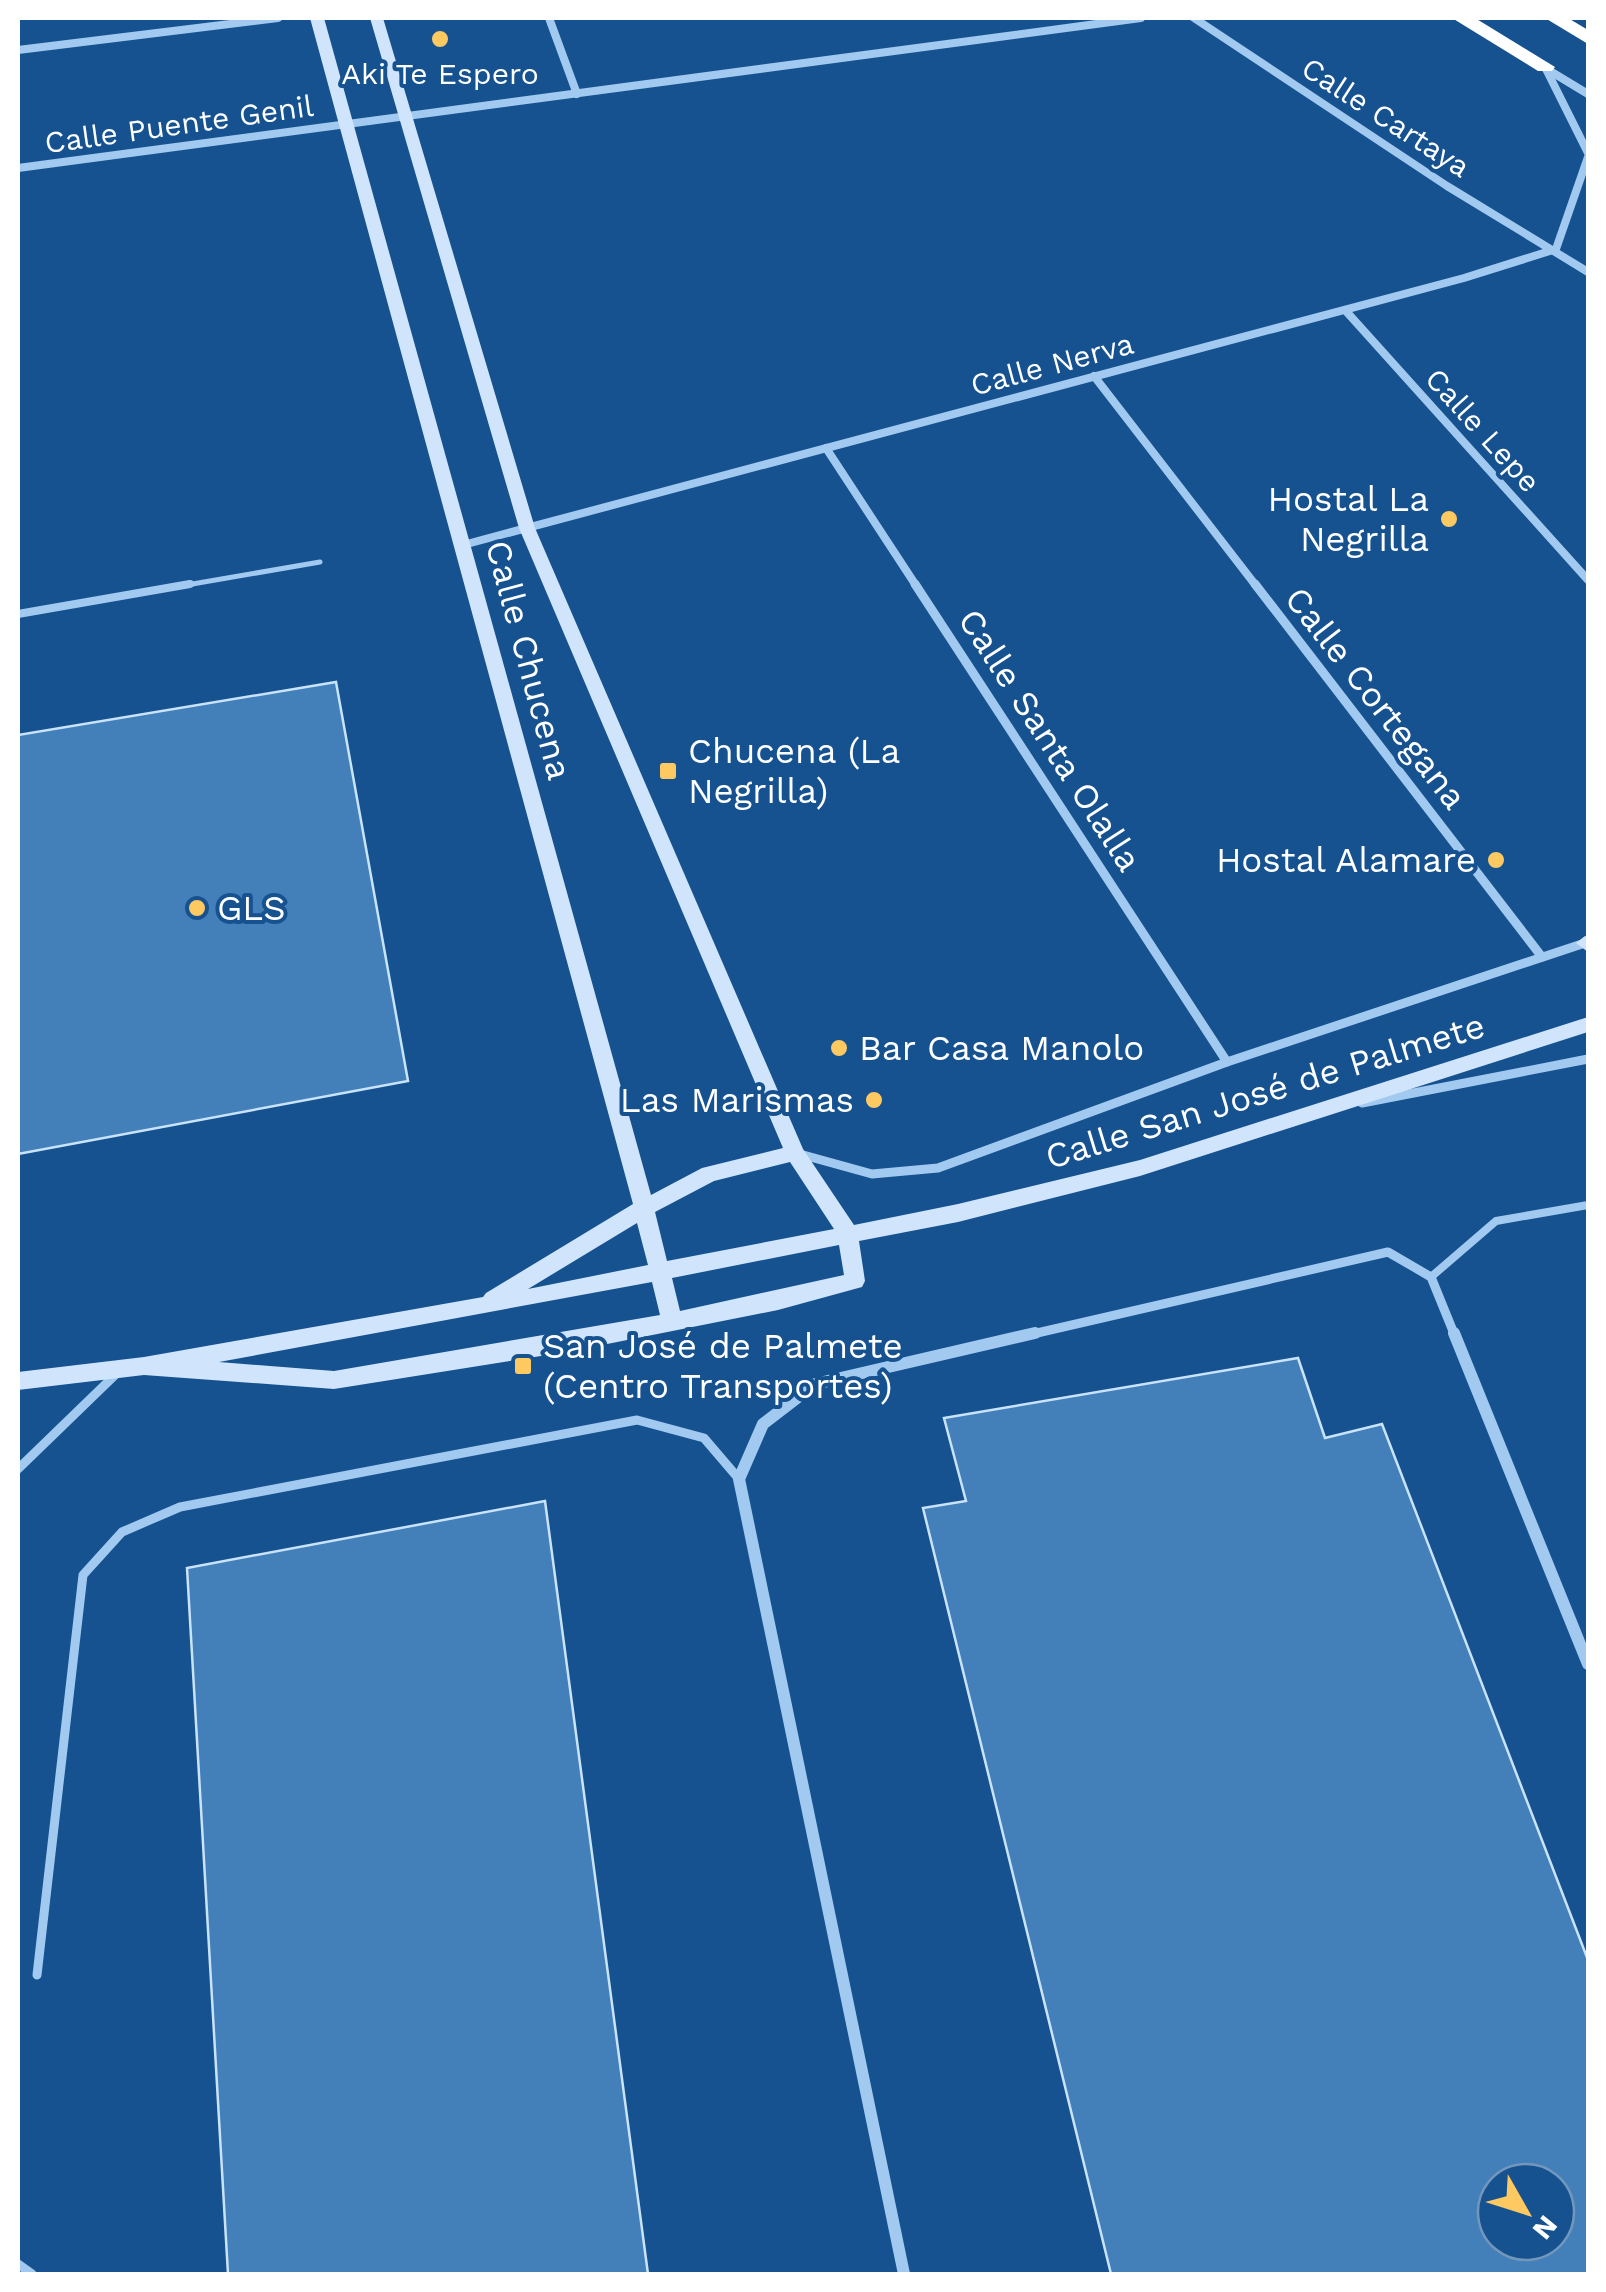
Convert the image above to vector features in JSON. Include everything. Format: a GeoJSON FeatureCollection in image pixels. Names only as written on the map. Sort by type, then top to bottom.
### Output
{"type":"FeatureCollection","features":[{"type":"Feature","properties":{"kind":"highway"},"geometry":{"type":"LineString","coordinates":[[1462,18],[1544,67]]}},
{"type":"Feature","properties":{"kind":"highway"},"geometry":{"type":"LineString","coordinates":[[1554,18],[1588,38]]}},
{"type":"Feature","properties":{"kind":"street"},"geometry":{"type":"LineString","coordinates":[[18,50],[278,18]]}},
{"type":"Feature","properties":{"kind":"street","name":"Calle Chucena"},"geometry":{"type":"LineString","coordinates":[[317,18],[464,545],[672,1322]]}},
{"type":"Feature","properties":{"kind":"street","name":"Calle Chucena"},"geometry":{"type":"LineString","coordinates":[[376,18],[527,528],[795,1153],[847,1232]]}},
{"type":"Feature","properties":{"kind":"street"},"geometry":{"type":"LineString","coordinates":[[549,18],[577,94]]}},
{"type":"Feature","properties":{"kind":"street","name":"Calle Puente Genil"},"geometry":{"type":"LineString","coordinates":[[18,168],[1141,18]]}},
{"type":"Feature","properties":{"kind":"street","name":"Calle Cartaya"},"geometry":{"type":"LineString","coordinates":[[1194,18],[1447,186],[1588,272]]}},
{"type":"Feature","properties":{"kind":"street"},"geometry":{"type":"LineString","coordinates":[[1544,67],[1588,155],[1556,249]]}},
{"type":"Feature","properties":{"kind":"street"},"geometry":{"type":"LineString","coordinates":[[1544,67],[1588,94]]}},
{"type":"Feature","properties":{"kind":"street","name":"Calle Nerva"},"geometry":{"type":"LineString","coordinates":[[464,545],[1345,310],[1556,249]]}},
{"type":"Feature","properties":{"kind":"street","name":"Calle Lepe"},"geometry":{"type":"LineString","coordinates":[[1345,310],[1588,580]]}},
{"type":"Feature","properties":{"kind":"street","name":"Calle Cortegana"},"geometry":{"type":"LineString","coordinates":[[1094,376],[1542,957]]}},
{"type":"Feature","properties":{"kind":"street","name":"Calle Santa Olalla"},"geometry":{"type":"LineString","coordinates":[[826,448],[1227,1062]]}},
{"type":"Feature","properties":{"kind":"street","name":"Calle San José de Palmete"},"geometry":{"type":"LineString","coordinates":[[795,1153],[872,1174],[938,1168],[1227,1062],[1587,943]]}},
{"type":"Feature","properties":{"kind":"street","name":"Calle San José de Palmete"},"geometry":{"type":"LineString","coordinates":[[133,1367],[480,1307],[958,1212],[1140,1168],[1588,1025]]}},
{"type":"Feature","properties":{"kind":"street"},"geometry":{"type":"LineString","coordinates":[[1336,1108],[1588,1059]]}},
{"type":"Feature","properties":{"kind":"street"},"geometry":{"type":"LineString","coordinates":[[480,1307],[644,1208],[709,1174],[795,1153]]}},
{"type":"Feature","properties":{"kind":"street"},"geometry":{"type":"LineString","coordinates":[[18,1381],[133,1367],[334,1380],[672,1322],[855,1281],[847,1232]]}},
{"type":"Feature","properties":{"kind":"street"},"geometry":{"type":"LineString","coordinates":[[904,2274],[739,1479],[763,1424],[815,1384],[1388,1252],[1430,1277],[1588,1664]]}},
{"type":"Feature","properties":{"kind":"lane"},"geometry":{"type":"LineString","coordinates":[[18,614],[320,562]]}},
{"type":"Feature","properties":{"kind":"lane"},"geometry":{"type":"LineString","coordinates":[[1430,1277],[1496,1222],[1588,1205]]}},
{"type":"Feature","properties":{"kind":"lane"},"geometry":{"type":"LineString","coordinates":[[18,1469],[133,1367]]}},
{"type":"Feature","properties":{"kind":"lane"},"geometry":{"type":"LineString","coordinates":[[38,1975],[84,1575],[122,1532],[180,1508],[636,1420],[704,1438],[739,1479]]}},
{"type":"Feature","properties":{"kind":"lane"},"geometry":{"type":"LineString","coordinates":[[18,2264],[32,2274]]}},
{"type":"Feature","properties":{"kind":"building","name":"GLS"},"geometry":{"type":"Polygon","coordinates":[[[336,682],[408,1081],[18,1154],[18,735],[336,682]]]}},
{"type":"Feature","properties":{"kind":"building"},"geometry":{"type":"Polygon","coordinates":[[[1298,1358],[1325,1438],[1382,1424],[1588,1960],[1588,2274],[1111,2274],[923,1508],[966,1501],[944,1418],[1298,1358]]]}},
{"type":"Feature","properties":{"kind":"building"},"geometry":{"type":"Polygon","coordinates":[[[545,1501],[648,2274],[228,2274],[187,1568],[545,1501]]]}},
{"type":"Feature","properties":{"kind":"place","name":"Aki Te Espero"},"geometry":{"type":"Point","coordinates":[440,39]}},
{"type":"Feature","properties":{"kind":"place","name":"Hostal La Negrilla"},"geometry":{"type":"Point","coordinates":[1449,519]}},
{"type":"Feature","properties":{"kind":"place","name":"Chucena (La Negrilla)"},"geometry":{"type":"Point","coordinates":[668,771]}},
{"type":"Feature","properties":{"kind":"place","name":"Hostal Alamare"},"geometry":{"type":"Point","coordinates":[1496,860]}},
{"type":"Feature","properties":{"kind":"place","name":"GLS"},"geometry":{"type":"Point","coordinates":[197,908]}},
{"type":"Feature","properties":{"kind":"place","name":"Bar Casa Manolo"},"geometry":{"type":"Point","coordinates":[839,1048]}},
{"type":"Feature","properties":{"kind":"place","name":"Las Marismas"},"geometry":{"type":"Point","coordinates":[874,1100]}},
{"type":"Feature","properties":{"kind":"place","name":"San José de Palmete (Centro Transportes)"},"geometry":{"type":"Point","coordinates":[523,1366]}}]}
